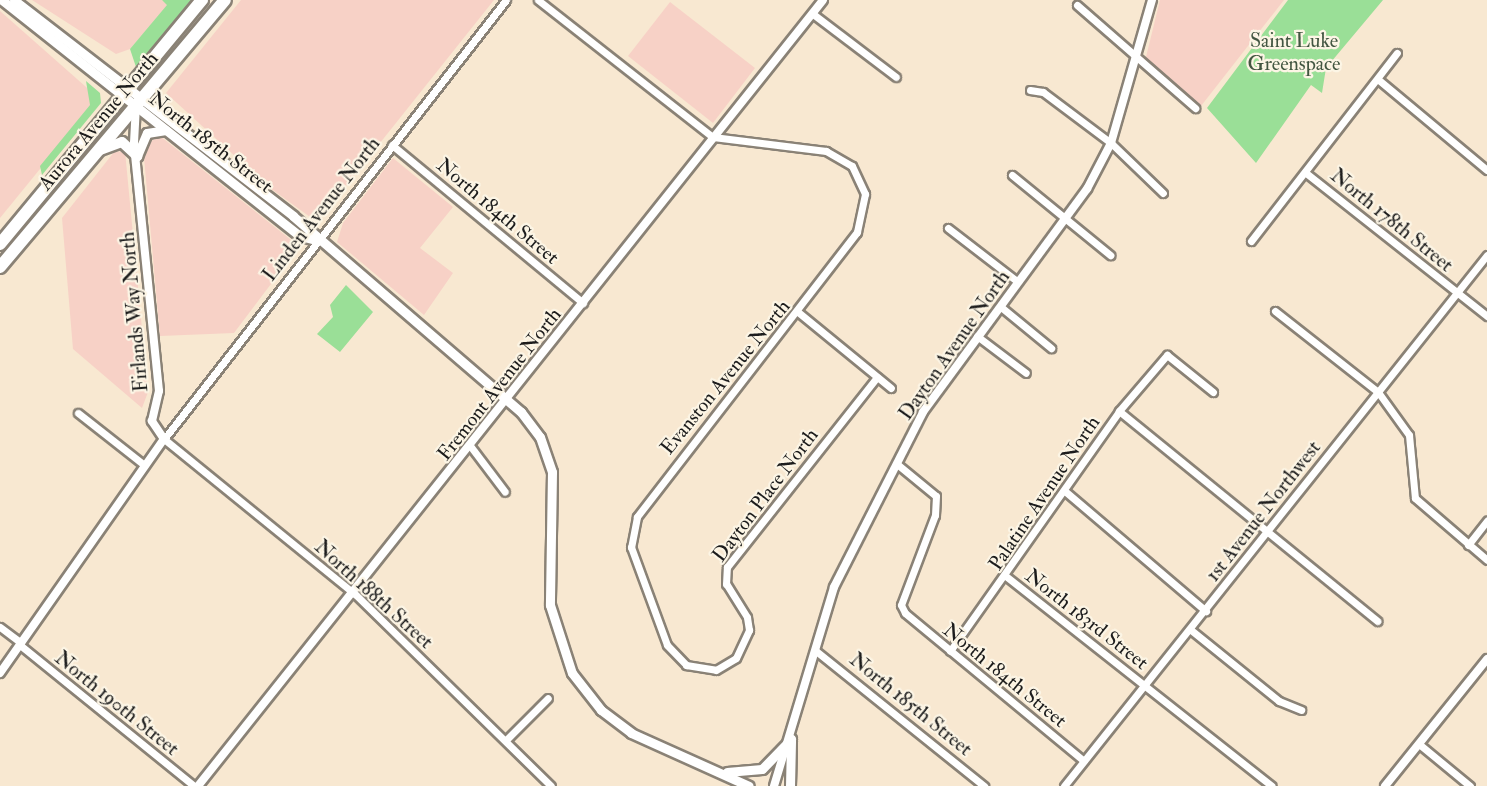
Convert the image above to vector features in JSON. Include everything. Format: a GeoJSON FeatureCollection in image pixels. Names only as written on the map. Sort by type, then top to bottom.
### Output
{"type":"FeatureCollection","features":[{"type":"Feature","properties":{"kind":"highway","name":"Aurora Avenue North"},"geometry":{"type":"LineString","coordinates":[[0,244],[202,0]]}},
{"type":"Feature","properties":{"kind":"highway","name":"Aurora Avenue North"},"geometry":{"type":"LineString","coordinates":[[0,267],[225,0]]}},
{"type":"Feature","properties":{"kind":"main road","name":"North 185th Street"},"geometry":{"type":"LineString","coordinates":[[2,0],[126,92],[316,240],[509,401],[530,422],[549,459],[554,486],[550,605],[572,673],[621,726],[749,786]]}},
{"type":"Feature","properties":{"kind":"main road","name":"North 185th Street"},"geometry":{"type":"LineString","coordinates":[[14,0],[126,92]]}},
{"type":"Feature","properties":{"kind":"main road","name":"North 185th Street"},"geometry":{"type":"LineString","coordinates":[[139,102],[167,130],[300,236],[316,240]]}},
{"type":"Feature","properties":{"kind":"main road"},"geometry":{"type":"LineString","coordinates":[[97,152],[117,141],[137,156],[147,133],[167,130]]}},
{"type":"Feature","properties":{"kind":"main road"},"geometry":{"type":"LineString","coordinates":[[11,231],[16,249]]}},
{"type":"Feature","properties":{"kind":"main road"},"geometry":{"type":"LineString","coordinates":[[716,771],[762,769],[791,739]]}},
{"type":"Feature","properties":{"kind":"main road"},"geometry":{"type":"LineString","coordinates":[[790,786],[791,739]]}},
{"type":"Feature","properties":{"kind":"street","name":"Linden Avenue North"},"geometry":{"type":"LineString","coordinates":[[164,440],[316,240],[506,0]]}},
{"type":"Feature","properties":{"kind":"street"},"geometry":{"type":"LineString","coordinates":[[538,0],[713,137]]}},
{"type":"Feature","properties":{"kind":"street","name":"Fremont Avenue North"},"geometry":{"type":"LineString","coordinates":[[196,786],[355,594],[509,401],[713,137],[824,0]]}},
{"type":"Feature","properties":{"kind":"street","name":"Dayton Avenue North"},"geometry":{"type":"LineString","coordinates":[[774,786],[791,739],[834,587],[923,412],[1067,215],[1111,143],[1139,60],[1152,0]]}},
{"type":"Feature","properties":{"kind":"street"},"geometry":{"type":"LineString","coordinates":[[1077,5],[1195,108]]}},
{"type":"Feature","properties":{"kind":"street"},"geometry":{"type":"LineString","coordinates":[[813,14],[896,77]]}},
{"type":"Feature","properties":{"kind":"street"},"geometry":{"type":"LineString","coordinates":[[1251,241],[1380,81],[1397,53]]}},
{"type":"Feature","properties":{"kind":"street"},"geometry":{"type":"LineString","coordinates":[[1380,81],[1487,170]]}},
{"type":"Feature","properties":{"kind":"street"},"geometry":{"type":"LineString","coordinates":[[1030,90],[1043,92],[1111,143],[1163,193]]}},
{"type":"Feature","properties":{"kind":"street","name":"Firlands Way North"},"geometry":{"type":"LineString","coordinates":[[139,102],[137,156],[159,391],[152,426],[164,440]]}},
{"type":"Feature","properties":{"kind":"street","name":"Evanston Avenue North"},"geometry":{"type":"LineString","coordinates":[[713,137],[808,148],[840,157],[856,172],[865,194],[857,232],[798,312],[645,504],[630,547],[674,655],[686,665],[716,670],[736,658],[746,641]]}},
{"type":"Feature","properties":{"kind":"street","name":"North 184th Street"},"geometry":{"type":"LineString","coordinates":[[392,145],[584,303]]}},
{"type":"Feature","properties":{"kind":"street","name":"North 178th Street"},"geometry":{"type":"LineString","coordinates":[[1306,173],[1487,316]]}},
{"type":"Feature","properties":{"kind":"street"},"geometry":{"type":"LineString","coordinates":[[1012,175],[1067,215],[1110,255]]}},
{"type":"Feature","properties":{"kind":"street"},"geometry":{"type":"LineString","coordinates":[[948,228],[1018,282]]}},
{"type":"Feature","properties":{"kind":"street","name":"1st Avenue Northwest"},"geometry":{"type":"LineString","coordinates":[[1064,786],[1146,687],[1487,255]]}},
{"type":"Feature","properties":{"kind":"street"},"geometry":{"type":"LineString","coordinates":[[1001,307],[1051,348]]}},
{"type":"Feature","properties":{"kind":"street"},"geometry":{"type":"LineString","coordinates":[[1275,311],[1378,392],[1408,435],[1415,498],[1487,560]]}},
{"type":"Feature","properties":{"kind":"street"},"geometry":{"type":"LineString","coordinates":[[798,312],[891,388]]}},
{"type":"Feature","properties":{"kind":"street"},"geometry":{"type":"LineString","coordinates":[[978,336],[1026,373]]}},
{"type":"Feature","properties":{"kind":"street","name":"Palatine Avenue North"},"geometry":{"type":"LineString","coordinates":[[950,651],[1007,577],[1119,411],[1167,355],[1213,392]]}},
{"type":"Feature","properties":{"kind":"street","name":"Dayton Place North"},"geometry":{"type":"LineString","coordinates":[[746,641],[747,617],[726,584],[727,567],[877,377]]}},
{"type":"Feature","properties":{"kind":"street"},"geometry":{"type":"LineString","coordinates":[[1119,411],[1265,534],[1377,621]]}},
{"type":"Feature","properties":{"kind":"street"},"geometry":{"type":"LineString","coordinates":[[78,412],[144,465]]}},
{"type":"Feature","properties":{"kind":"street"},"geometry":{"type":"LineString","coordinates":[[0,673],[144,465],[164,440]]}},
{"type":"Feature","properties":{"kind":"street","name":"North 188th Street"},"geometry":{"type":"LineString","coordinates":[[164,440],[355,594],[551,786]]}},
{"type":"Feature","properties":{"kind":"street"},"geometry":{"type":"LineString","coordinates":[[471,447],[505,492]]}},
{"type":"Feature","properties":{"kind":"street","name":"North 184th Street"},"geometry":{"type":"LineString","coordinates":[[897,464],[936,496],[935,515],[901,605],[905,613],[1084,761]]}},
{"type":"Feature","properties":{"kind":"street"},"geometry":{"type":"LineString","coordinates":[[1066,492],[1206,611]]}},
{"type":"Feature","properties":{"kind":"street"},"geometry":{"type":"LineString","coordinates":[[1468,545],[1487,521]]}},
{"type":"Feature","properties":{"kind":"street","name":"North 183rd Street"},"geometry":{"type":"LineString","coordinates":[[1007,577],[1272,786]]}},
{"type":"Feature","properties":{"kind":"street","name":"North 190th Street"},"geometry":{"type":"LineString","coordinates":[[0,627],[196,786]]}},
{"type":"Feature","properties":{"kind":"street"},"geometry":{"type":"LineString","coordinates":[[1191,630],[1279,701],[1301,710]]}},
{"type":"Feature","properties":{"kind":"street","name":"North 185th Street"},"geometry":{"type":"LineString","coordinates":[[816,651],[984,786]]}},
{"type":"Feature","properties":{"kind":"street"},"geometry":{"type":"LineString","coordinates":[[1385,786],[1487,659]]}},
{"type":"Feature","properties":{"kind":"street"},"geometry":{"type":"LineString","coordinates":[[506,740],[548,698]]}},
{"type":"Feature","properties":{"kind":"street"},"geometry":{"type":"LineString","coordinates":[[1419,744],[1470,786]]}},
{"type":"Feature","properties":{"kind":"shaded area"},"geometry":{"type":"Polygon","coordinates":[[[32,0],[162,0],[168,5],[130,49],[116,54],[32,0]]]}},
{"type":"Feature","properties":{"kind":"shaded area"},"geometry":{"type":"Polygon","coordinates":[[[241,0],[494,0],[317,222],[270,188],[166,93],[241,0]]]}},
{"type":"Feature","properties":{"kind":"shaded area"},"geometry":{"type":"Polygon","coordinates":[[[1160,0],[1284,0],[1201,106],[1145,61],[1160,0]]]}},
{"type":"Feature","properties":{"kind":"shaded area"},"geometry":{"type":"Polygon","coordinates":[[[670,2],[755,68],[713,123],[628,56],[670,2]]]}},
{"type":"Feature","properties":{"kind":"shaded area"},"geometry":{"type":"Polygon","coordinates":[[[0,11],[94,94],[93,104],[0,218],[0,11]]]}},
{"type":"Feature","properties":{"kind":"shaded area"},"geometry":{"type":"Polygon","coordinates":[[[160,136],[295,243],[295,252],[234,333],[160,336],[143,146],[160,136]]]}},
{"type":"Feature","properties":{"kind":"shaded area"},"geometry":{"type":"Polygon","coordinates":[[[125,151],[148,392],[142,408],[73,349],[62,218],[114,152],[125,151]]]}},
{"type":"Feature","properties":{"kind":"shaded area"},"geometry":{"type":"Polygon","coordinates":[[[393,158],[453,207],[420,248],[453,273],[424,315],[337,242],[343,223],[393,158]]]}},
{"type":"Feature","properties":{"kind":"green space"},"geometry":{"type":"Polygon","coordinates":[[[162,0],[192,0],[136,67],[130,49],[167,5],[162,0]]]}},
{"type":"Feature","properties":{"kind":"green space","name":"Saint Luke Greenspace"},"geometry":{"type":"Polygon","coordinates":[[[1288,0],[1383,0],[1326,68],[1322,93],[1311,85],[1256,163],[1207,108],[1288,0]]]}},
{"type":"Feature","properties":{"kind":"green space"},"geometry":{"type":"Polygon","coordinates":[[[86,81],[100,93],[101,103],[42,175],[40,166],[90,105],[86,81]]]}},
{"type":"Feature","properties":{"kind":"green space"},"geometry":{"type":"Polygon","coordinates":[[[346,285],[373,312],[340,352],[317,334],[333,317],[330,305],[346,285]]]}}]}
